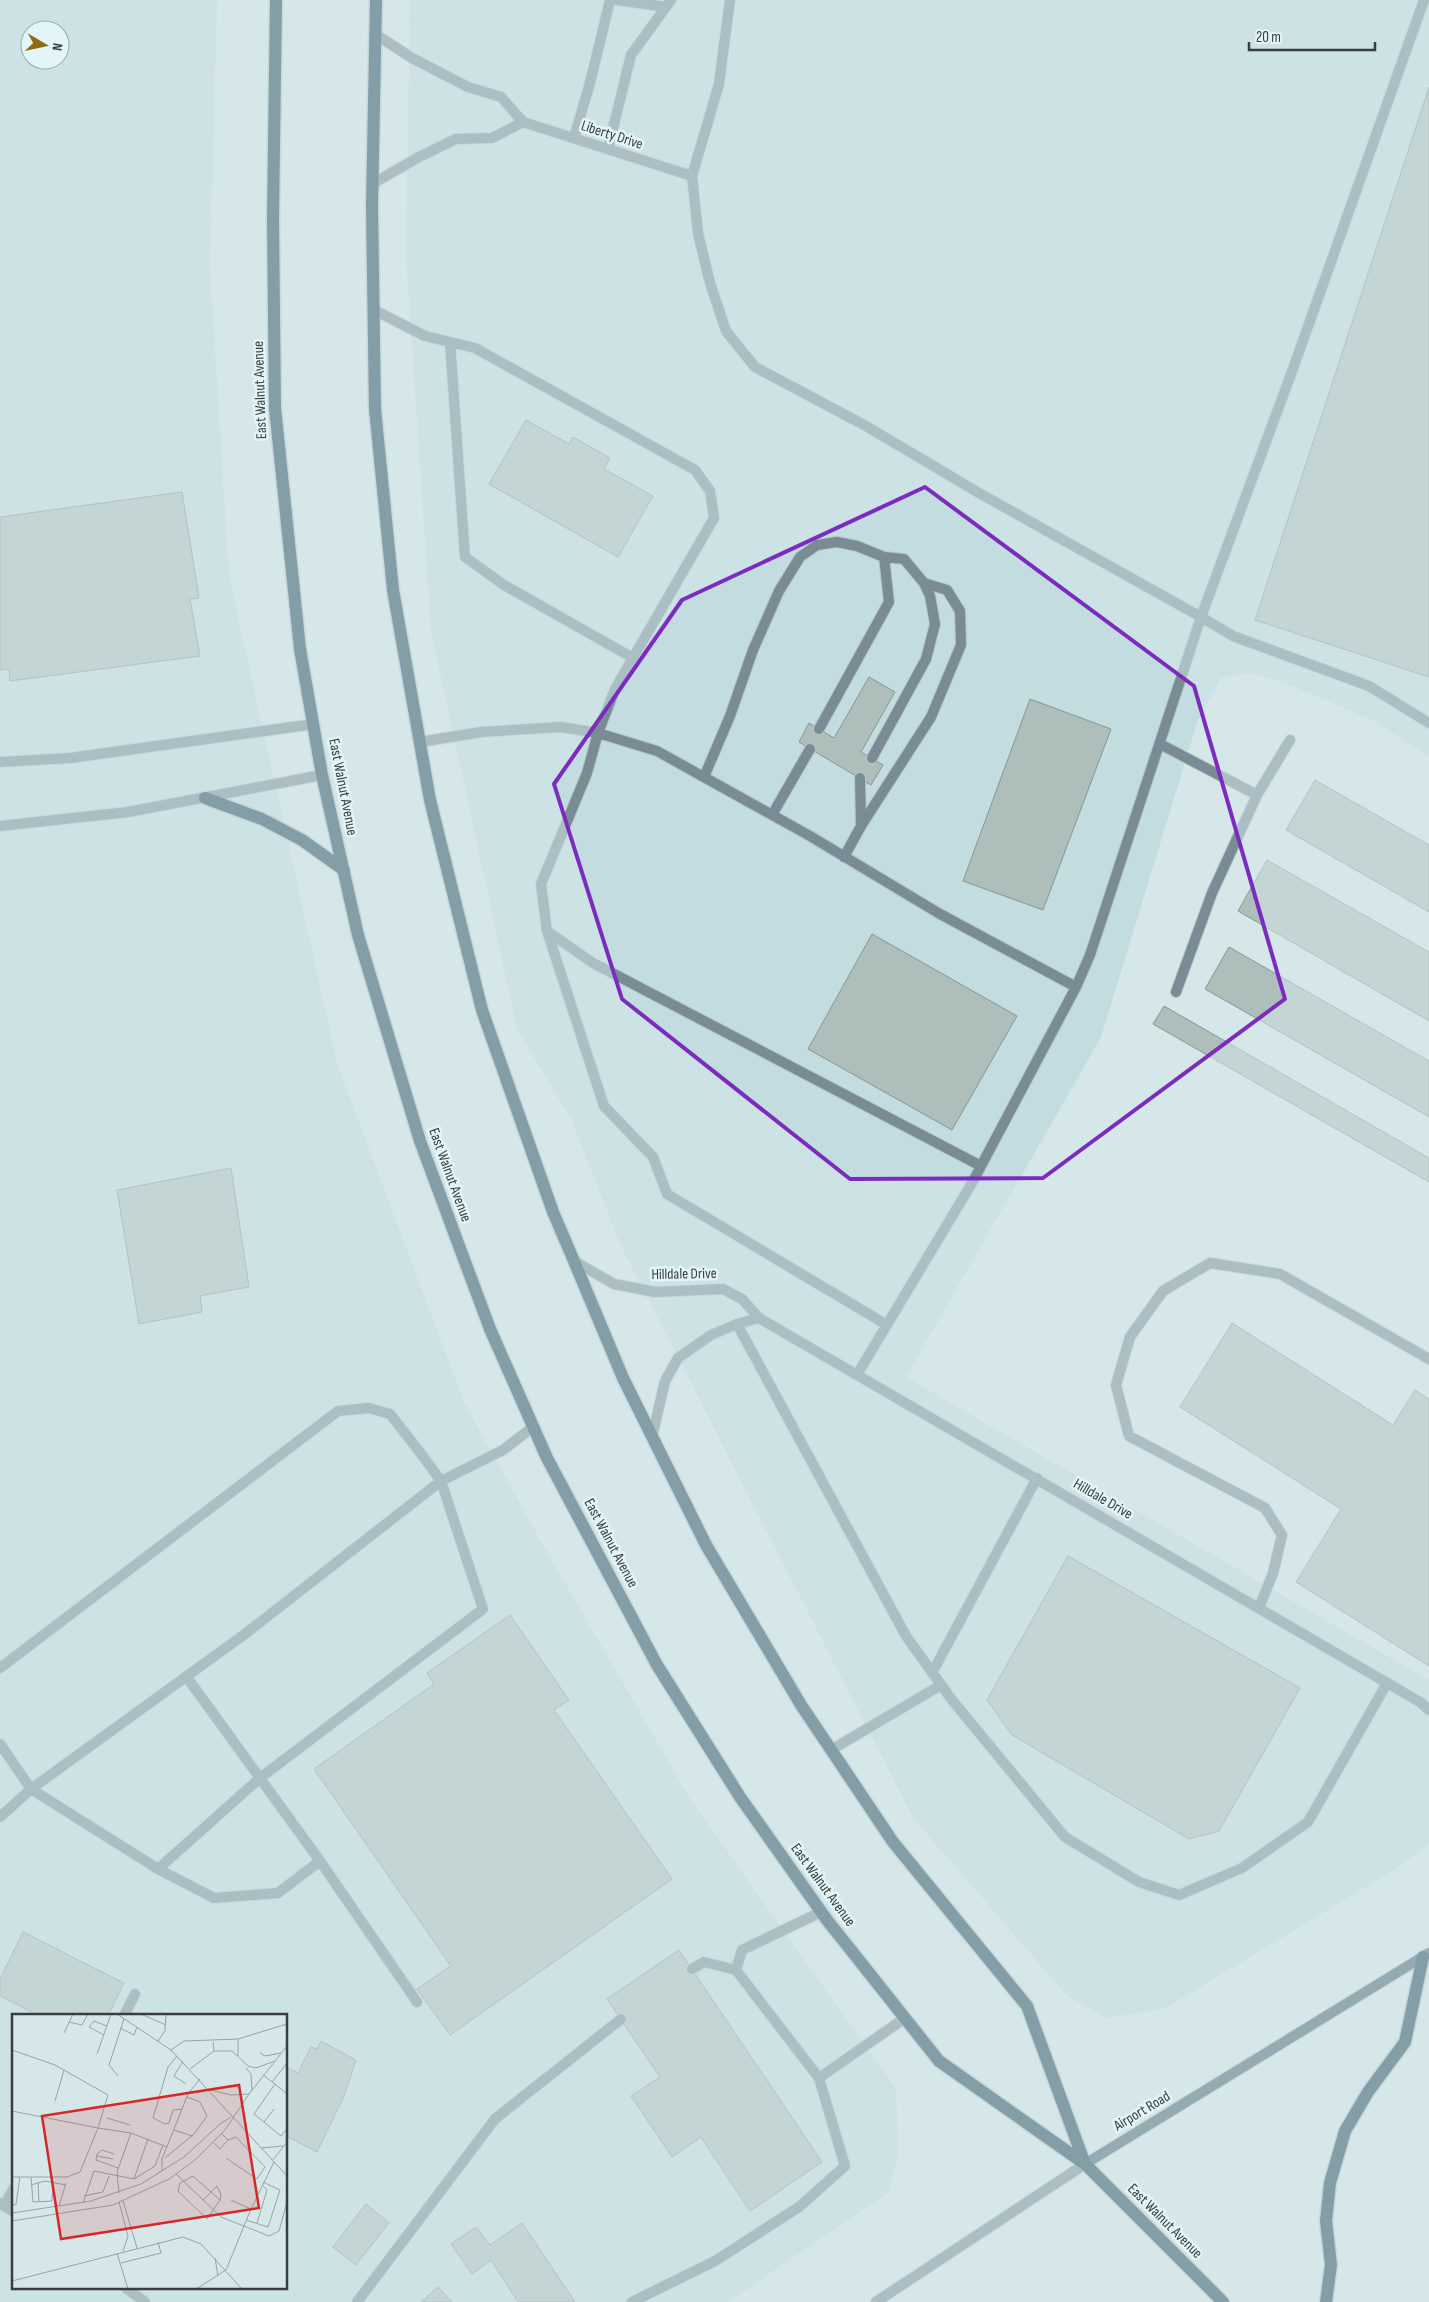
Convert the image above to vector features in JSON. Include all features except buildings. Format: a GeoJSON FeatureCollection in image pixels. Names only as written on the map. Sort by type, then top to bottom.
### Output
{"type":"FeatureCollection","features":[{"type":"Feature","properties":{"kind":"main road","name":"East Walnut Avenue"},"geometry":{"type":"LineString","coordinates":[[276,0],[273,219],[275,408],[300,649],[322,775],[358,935],[420,1141],[483,1311],[547,1458],[657,1665],[740,1797],[822,1912],[939,2061],[1085,2164],[1223,2302]]}},
{"type":"Feature","properties":{"kind":"main road","name":"East Walnut Avenue"},"geometry":{"type":"LineString","coordinates":[[376,0],[372,184],[375,409],[393,590],[430,800],[482,1010],[553,1212],[623,1378],[706,1545],[801,1705],[893,1842],[1027,2006],[1085,2164]]}},
{"type":"Feature","properties":{"kind":"main road"},"geometry":{"type":"LineString","coordinates":[[205,798],[262,819],[302,840],[344,870]]}},
{"type":"Feature","properties":{"kind":"main road"},"geometry":{"type":"LineString","coordinates":[[1326,2302],[1331,2265],[1326,2222],[1330,2183],[1345,2131],[1368,2092],[1405,2042],[1426,1955]]}},
{"type":"Feature","properties":{"kind":"main road","name":"Airport Road"},"geometry":{"type":"LineString","coordinates":[[1085,2164],[1426,1955]]}},
{"type":"Feature","properties":{"kind":"street"},"geometry":{"type":"LineString","coordinates":[[574,138],[591,79],[610,0]]}},
{"type":"Feature","properties":{"kind":"street"},"geometry":{"type":"LineString","coordinates":[[617,0],[668,4]]}},
{"type":"Feature","properties":{"kind":"street"},"geometry":{"type":"LineString","coordinates":[[730,0],[719,84],[692,176],[698,233],[710,283],[726,331],[755,367],[866,426],[980,493],[1233,636],[1369,686],[1429,723]]}},
{"type":"Feature","properties":{"kind":"street"},"geometry":{"type":"LineString","coordinates":[[858,1373],[981,1166],[1076,987],[1090,955],[1200,617],[1298,357],[1424,0]]}},
{"type":"Feature","properties":{"kind":"street"},"geometry":{"type":"LineString","coordinates":[[608,149],[631,55],[668,4]]}},
{"type":"Feature","properties":{"kind":"street"},"geometry":{"type":"LineString","coordinates":[[372,184],[419,157],[456,139],[492,138],[523,122],[501,96],[468,87],[412,58],[375,34]]}},
{"type":"Feature","properties":{"kind":"street","name":"Liberty Drive"},"geometry":{"type":"LineString","coordinates":[[523,122],[692,176]]}},
{"type":"Feature","properties":{"kind":"street"},"geometry":{"type":"LineString","coordinates":[[374,310],[425,336],[476,348],[696,470],[710,491],[714,518],[615,689],[598,733],[587,773],[541,884],[546,931],[604,1106],[653,1157],[667,1194],[887,1325]]}},
{"type":"Feature","properties":{"kind":"street"},"geometry":{"type":"LineString","coordinates":[[450,342],[465,557],[504,585],[633,658]]}},
{"type":"Feature","properties":{"kind":"street"},"geometry":{"type":"LineString","coordinates":[[704,778],[730,716],[753,650],[779,591],[800,557],[817,545],[838,542],[857,546],[884,557],[904,559],[924,583],[930,596],[935,624],[926,659],[872,758]]}},
{"type":"Feature","properties":{"kind":"street"},"geometry":{"type":"LineString","coordinates":[[819,729],[889,602],[884,557]]}},
{"type":"Feature","properties":{"kind":"street"},"geometry":{"type":"LineString","coordinates":[[844,856],[861,826],[931,717],[961,645],[960,610],[947,590],[924,583]]}},
{"type":"Feature","properties":{"kind":"street"},"geometry":{"type":"LineString","coordinates":[[0,762],[70,758],[314,724]]}},
{"type":"Feature","properties":{"kind":"street"},"geometry":{"type":"LineString","coordinates":[[420,742],[482,732],[561,727],[598,733],[657,751],[772,814],[940,914],[1076,987]]}},
{"type":"Feature","properties":{"kind":"street"},"geometry":{"type":"LineString","coordinates":[[1176,992],[1212,892],[1257,795],[1290,740]]}},
{"type":"Feature","properties":{"kind":"street"},"geometry":{"type":"LineString","coordinates":[[1160,744],[1257,795]]}},
{"type":"Feature","properties":{"kind":"street"},"geometry":{"type":"LineString","coordinates":[[772,814],[810,749]]}},
{"type":"Feature","properties":{"kind":"street"},"geometry":{"type":"LineString","coordinates":[[0,826],[128,812],[322,775]]}},
{"type":"Feature","properties":{"kind":"street"},"geometry":{"type":"LineString","coordinates":[[860,778],[861,826]]}},
{"type":"Feature","properties":{"kind":"street"},"geometry":{"type":"LineString","coordinates":[[546,931],[593,963],[981,1166]]}},
{"type":"Feature","properties":{"kind":"street","name":"Hilldale Drive"},"geometry":{"type":"LineString","coordinates":[[574,1261],[614,1284],[655,1292],[724,1289],[742,1299],[759,1318],[858,1373],[1420,1702],[1429,1710]]}},
{"type":"Feature","properties":{"kind":"street"},"geometry":{"type":"LineString","coordinates":[[1259,1608],[1274,1573],[1282,1535],[1265,1508],[1129,1436],[1116,1385],[1130,1337],[1163,1291],[1210,1262],[1280,1274],[1429,1359]]}},
{"type":"Feature","properties":{"kind":"street"},"geometry":{"type":"LineString","coordinates":[[652,1437],[666,1381],[678,1358],[710,1335],[737,1324],[759,1318]]}},
{"type":"Feature","properties":{"kind":"street"},"geometry":{"type":"LineString","coordinates":[[737,1324],[881,1586],[906,1636],[940,1685],[1066,1837],[1139,1882],[1179,1895],[1242,1868],[1308,1822],[1387,1683]]}},
{"type":"Feature","properties":{"kind":"street"},"geometry":{"type":"LineString","coordinates":[[0,1668],[338,1411],[369,1408],[390,1414],[441,1481],[483,1609],[260,1778],[158,1869]]}},
{"type":"Feature","properties":{"kind":"street"},"geometry":{"type":"LineString","coordinates":[[0,1817],[31,1789],[245,1634],[441,1481],[503,1450],[533,1427]]}},
{"type":"Feature","properties":{"kind":"street"},"geometry":{"type":"LineString","coordinates":[[932,1673],[1036,1478]]}},
{"type":"Feature","properties":{"kind":"street"},"geometry":{"type":"LineString","coordinates":[[186,1676],[320,1861],[416,2002]]}},
{"type":"Feature","properties":{"kind":"street"},"geometry":{"type":"LineString","coordinates":[[831,1750],[940,1685]]}},
{"type":"Feature","properties":{"kind":"street"},"geometry":{"type":"LineString","coordinates":[[0,1744],[31,1789],[158,1869],[214,1898],[278,1892],[320,1861]]}},
{"type":"Feature","properties":{"kind":"street"},"geometry":{"type":"LineString","coordinates":[[736,1970],[742,1950],[822,1912]]}},
{"type":"Feature","properties":{"kind":"street"},"geometry":{"type":"LineString","coordinates":[[632,2302],[715,2261],[799,2207],[845,2166],[819,2078],[736,1970],[704,1962],[692,1969]]}},
{"type":"Feature","properties":{"kind":"street"},"geometry":{"type":"LineString","coordinates":[[125,2014],[135,1994]]}},
{"type":"Feature","properties":{"kind":"street"},"geometry":{"type":"LineString","coordinates":[[819,2078],[905,2018]]}},
{"type":"Feature","properties":{"kind":"street"},"geometry":{"type":"LineString","coordinates":[[357,2302],[495,2119],[621,2019]]}},
{"type":"Feature","properties":{"kind":"street","name":"Airport Road"},"geometry":{"type":"LineString","coordinates":[[876,2302],[1085,2164]]}},
{"type":"Feature","properties":{"kind":"street"},"geometry":{"type":"LineString","coordinates":[[2,2204],[12,2191]]}},
{"type":"Feature","properties":{"kind":"street"},"geometry":{"type":"LineString","coordinates":[[129,2290],[145,2302]]}},
{"type":"Feature","properties":{"kind":"highlighted area"},"geometry":{"type":"Polygon","coordinates":[[[925,487],[1194,686],[1285,999],[1043,1178],[850,1179],[622,999],[554,784],[682,600],[925,487]]]}},
{"type":"Feature","properties":{"kind":"shaded area"},"geometry":{"type":"Polygon","coordinates":[[[0,0],[217,0],[210,271],[229,576],[337,1063],[464,1402],[543,1545],[691,1800],[896,2089],[898,2154],[888,2193],[728,2302],[0,2302],[0,0]]]}},
{"type":"Feature","properties":{"kind":"shaded area"},"geometry":{"type":"Polygon","coordinates":[[[410,0],[1429,0],[1429,757],[1372,720],[1280,681],[1252,673],[1221,678],[1198,720],[1101,1037],[906,1377],[1429,1680],[1429,1844],[1397,1868],[1166,2008],[1108,2018],[1067,1996],[913,1818],[620,1244],[572,1121],[517,1029],[431,631],[406,256],[410,0]]]}}]}
